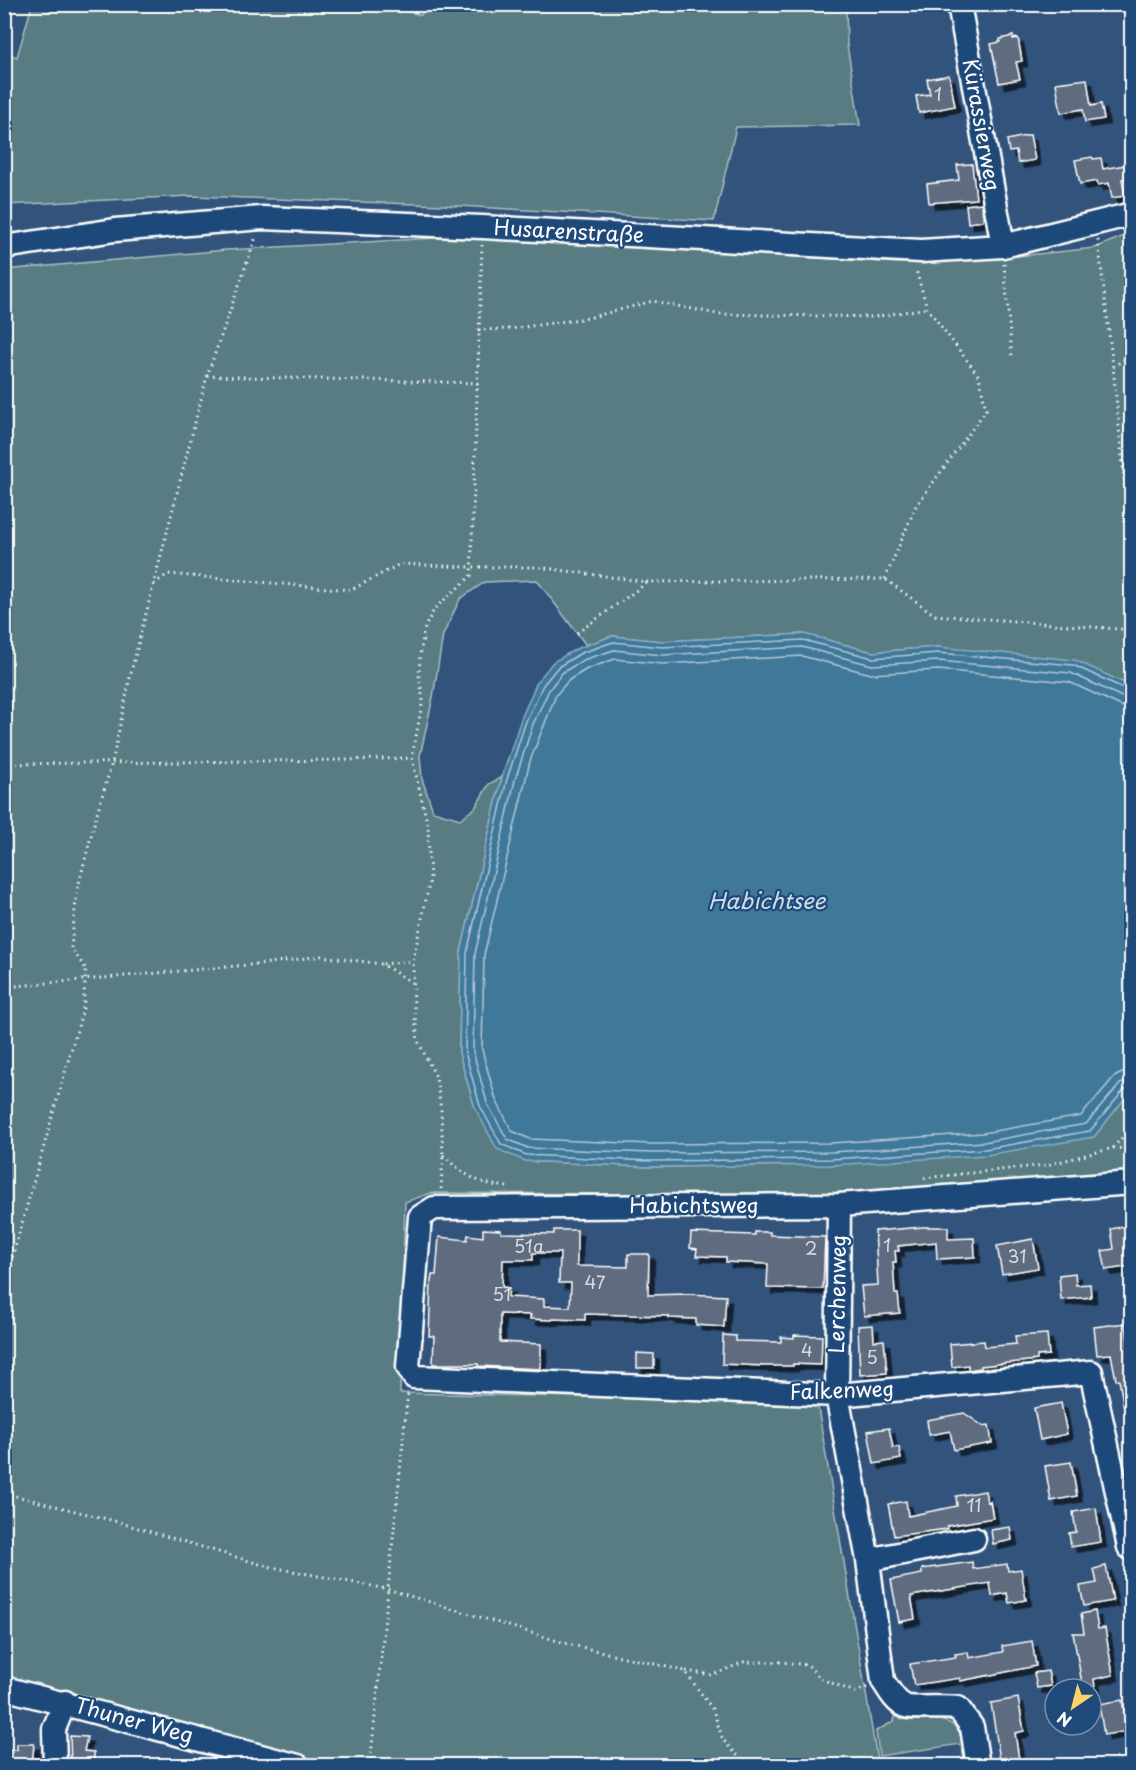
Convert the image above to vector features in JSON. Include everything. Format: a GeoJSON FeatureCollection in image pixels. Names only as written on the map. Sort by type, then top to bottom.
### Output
{"type":"FeatureCollection","features":[{"type":"Feature","properties":{"kind":"street","name":"Kürassierweg"},"geometry":{"type":"LineString","coordinates":[[959,4],[1003,246]]}},
{"type":"Feature","properties":{"kind":"street","name":"Husarenstraße"},"geometry":{"type":"LineString","coordinates":[[4,247],[115,230],[262,218],[482,227],[912,250],[1003,246],[1131,214]]}},
{"type":"Feature","properties":{"kind":"street","name":"Habichtsweg"},"geometry":{"type":"LineString","coordinates":[[434,1208],[839,1205],[1131,1183]]}},
{"type":"Feature","properties":{"kind":"street","name":"Lerchenweg"},"geometry":{"type":"LineString","coordinates":[[839,1205],[837,1395],[868,1560],[883,1681]]}},
{"type":"Feature","properties":{"kind":"street"},"geometry":{"type":"LineString","coordinates":[[414,1377],[408,1367],[420,1217],[434,1208]]}},
{"type":"Feature","properties":{"kind":"street","name":"Falkenweg"},"geometry":{"type":"LineString","coordinates":[[414,1377],[837,1395],[1091,1372],[1131,1552]]}},
{"type":"Feature","properties":{"kind":"street"},"geometry":{"type":"LineString","coordinates":[[868,1560],[974,1539]]}},
{"type":"Feature","properties":{"kind":"street"},"geometry":{"type":"LineString","coordinates":[[883,1681],[893,1697],[906,1707],[958,1708],[972,1727],[978,1766]]}},
{"type":"Feature","properties":{"kind":"street","name":"Thuner Weg"},"geometry":{"type":"LineString","coordinates":[[4,1688],[65,1702],[298,1766]]}},
{"type":"Feature","properties":{"kind":"street"},"geometry":{"type":"LineString","coordinates":[[55,1766],[54,1729],[65,1702]]}},
{"type":"Feature","properties":{"kind":"path"},"geometry":{"type":"LineString","coordinates":[[4,1286],[83,1009],[86,969],[71,948],[76,891],[96,813],[112,763],[132,668],[207,376],[262,218]]}},
{"type":"Feature","properties":{"kind":"path"},"geometry":{"type":"LineString","coordinates":[[1096,224],[1113,367],[1131,557]]}},
{"type":"Feature","properties":{"kind":"path"},"geometry":{"type":"LineString","coordinates":[[434,1208],[442,1187],[441,1109],[436,1077],[418,1041],[414,1009],[413,961],[430,880],[428,826],[412,758],[423,699],[419,676],[425,627],[435,608],[471,576],[482,237]]}},
{"type":"Feature","properties":{"kind":"path"},"geometry":{"type":"LineString","coordinates":[[1003,246],[1012,358]]}},
{"type":"Feature","properties":{"kind":"path"},"geometry":{"type":"LineString","coordinates":[[885,579],[916,506],[986,410],[980,376],[927,308],[912,250]]}},
{"type":"Feature","properties":{"kind":"path"},"geometry":{"type":"LineString","coordinates":[[478,330],[510,329],[588,318],[653,301],[717,315],[874,317],[927,308]]}},
{"type":"Feature","properties":{"kind":"path"},"geometry":{"type":"LineString","coordinates":[[1113,367],[1131,354]]}},
{"type":"Feature","properties":{"kind":"path"},"geometry":{"type":"LineString","coordinates":[[207,376],[478,383]]}},
{"type":"Feature","properties":{"kind":"path"},"geometry":{"type":"LineString","coordinates":[[153,585],[168,574],[351,590],[400,564],[538,567],[648,582],[885,579],[935,615],[1131,630]]}},
{"type":"Feature","properties":{"kind":"path"},"geometry":{"type":"LineString","coordinates":[[577,633],[648,582]]}},
{"type":"Feature","properties":{"kind":"path"},"geometry":{"type":"LineString","coordinates":[[4,764],[412,758]]}},
{"type":"Feature","properties":{"kind":"path"},"geometry":{"type":"LineString","coordinates":[[4,987],[270,963],[321,956],[382,964],[413,961]]}},
{"type":"Feature","properties":{"kind":"path"},"geometry":{"type":"LineString","coordinates":[[382,964],[414,984]]}},
{"type":"Feature","properties":{"kind":"path"},"geometry":{"type":"LineString","coordinates":[[1113,1148],[1131,1126]]}},
{"type":"Feature","properties":{"kind":"path"},"geometry":{"type":"LineString","coordinates":[[915,1179],[1047,1165],[1113,1148],[1131,1149]]}},
{"type":"Feature","properties":{"kind":"path"},"geometry":{"type":"LineString","coordinates":[[443,1155],[468,1177],[494,1186],[516,1188]]}},
{"type":"Feature","properties":{"kind":"path"},"geometry":{"type":"LineString","coordinates":[[370,1766],[409,1383],[414,1377]]}},
{"type":"Feature","properties":{"kind":"path"},"geometry":{"type":"LineString","coordinates":[[4,1493],[111,1520],[266,1566],[387,1589],[568,1644],[685,1671],[712,1675],[744,1662],[780,1662],[808,1665],[820,1679],[855,1692],[883,1681]]}},
{"type":"Feature","properties":{"kind":"path"},"geometry":{"type":"LineString","coordinates":[[685,1671],[713,1710],[723,1740],[739,1757],[753,1766]]}},
{"type":"Feature","properties":{"kind":"green space"},"geometry":{"type":"Polygon","coordinates":[[[426,4],[490,5],[494,14],[502,9],[503,4],[846,5],[847,45],[860,125],[736,127],[714,221],[442,205],[190,196],[5,205],[5,53],[17,57],[32,5],[391,5],[421,15],[426,4]]]}},
{"type":"Feature","properties":{"kind":"green space"},"geometry":{"type":"Polygon","coordinates":[[[1131,233],[1131,689],[1130,686],[938,647],[873,652],[804,634],[662,641],[612,636],[586,645],[537,580],[485,582],[460,599],[443,635],[420,756],[422,779],[433,811],[460,819],[475,808],[489,784],[502,777],[461,952],[459,1053],[475,1108],[525,1161],[650,1167],[832,1165],[1093,1137],[1131,1091],[1131,1174],[839,1195],[431,1193],[405,1202],[400,1393],[817,1402],[878,1765],[305,1765],[5,1687],[4,270],[226,250],[471,236],[899,263],[999,258],[1095,248],[1131,233]]]}},
{"type":"Feature","properties":{"kind":"green space"},"geometry":{"type":"Polygon","coordinates":[[[895,1716],[946,1722],[958,1730],[962,1744],[879,1756],[876,1731],[894,1721],[895,1716]]]}},
{"type":"Feature","properties":{"kind":"water","name":"Habichtsee"},"geometry":{"type":"Polygon","coordinates":[[[804,634],[873,652],[938,647],[1075,660],[1131,686],[1131,1091],[1094,1137],[986,1155],[832,1165],[650,1167],[525,1161],[497,1149],[475,1108],[459,1053],[461,952],[502,777],[521,719],[537,682],[553,662],[578,648],[612,636],[662,641],[804,634]]]}},
{"type":"Feature","properties":{"kind":"building"},"geometry":{"type":"Polygon","coordinates":[[[1013,36],[1013,39],[1018,38],[1022,61],[1016,62],[1020,79],[999,83],[991,44],[1013,36]]]}},
{"type":"Feature","properties":{"kind":"building"},"geometry":{"type":"Polygon","coordinates":[[[949,75],[955,106],[919,113],[916,96],[930,94],[927,79],[949,75]]]}},
{"type":"Feature","properties":{"kind":"building"},"geometry":{"type":"Polygon","coordinates":[[[1087,79],[1091,106],[1101,104],[1104,119],[1085,122],[1083,109],[1061,113],[1056,83],[1087,79]]]}},
{"type":"Feature","properties":{"kind":"building"},"geometry":{"type":"Polygon","coordinates":[[[1030,135],[1035,160],[1018,163],[1016,151],[1009,152],[1007,140],[1030,135]]]}},
{"type":"Feature","properties":{"kind":"building"},"geometry":{"type":"Polygon","coordinates":[[[1092,157],[1093,159],[1101,158],[1103,169],[1131,164],[1131,178],[1122,179],[1125,196],[1112,198],[1109,183],[1098,185],[1097,181],[1080,184],[1075,160],[1092,157]]]}},
{"type":"Feature","properties":{"kind":"building"},"geometry":{"type":"Polygon","coordinates":[[[972,164],[976,199],[929,203],[927,184],[959,180],[957,165],[972,164]]]}},
{"type":"Feature","properties":{"kind":"building"},"geometry":{"type":"Polygon","coordinates":[[[982,203],[983,221],[968,223],[966,205],[982,203]]]}},
{"type":"Feature","properties":{"kind":"building"},"geometry":{"type":"Polygon","coordinates":[[[1131,1225],[1131,1266],[1106,1270],[1102,1251],[1114,1249],[1111,1229],[1131,1225]]]}},
{"type":"Feature","properties":{"kind":"building"},"geometry":{"type":"Polygon","coordinates":[[[948,1227],[948,1239],[974,1238],[975,1257],[937,1259],[936,1242],[898,1246],[899,1251],[895,1251],[896,1262],[893,1262],[895,1294],[898,1294],[900,1313],[864,1316],[861,1286],[878,1285],[875,1231],[948,1227]]]}},
{"type":"Feature","properties":{"kind":"building"},"geometry":{"type":"Polygon","coordinates":[[[483,1229],[501,1230],[501,1233],[554,1234],[554,1230],[577,1230],[577,1266],[628,1267],[628,1254],[649,1254],[648,1295],[726,1296],[724,1327],[696,1325],[696,1319],[669,1318],[669,1316],[585,1314],[585,1320],[552,1320],[530,1319],[531,1315],[500,1314],[500,1342],[541,1344],[541,1369],[478,1366],[478,1364],[433,1364],[434,1336],[429,1336],[431,1282],[432,1275],[436,1275],[439,1237],[467,1240],[468,1235],[483,1237],[483,1229]],[[533,1253],[533,1260],[503,1260],[502,1287],[509,1288],[508,1297],[544,1299],[544,1306],[570,1307],[571,1283],[559,1283],[560,1253],[533,1253]]]}},
{"type":"Feature","properties":{"kind":"building"},"geometry":{"type":"Polygon","coordinates":[[[755,1232],[770,1232],[770,1235],[825,1237],[823,1289],[767,1288],[768,1264],[726,1262],[726,1257],[696,1256],[697,1249],[690,1248],[691,1233],[755,1235],[755,1232]]]}},
{"type":"Feature","properties":{"kind":"building"},"geometry":{"type":"Polygon","coordinates":[[[1033,1239],[1038,1268],[1002,1274],[997,1246],[1033,1239]]]}},
{"type":"Feature","properties":{"kind":"building"},"geometry":{"type":"Polygon","coordinates":[[[1075,1273],[1076,1285],[1090,1284],[1091,1297],[1061,1300],[1059,1275],[1075,1273]]]}},
{"type":"Feature","properties":{"kind":"building"},"geometry":{"type":"Polygon","coordinates":[[[1126,1323],[1131,1368],[1131,1413],[1125,1413],[1111,1354],[1097,1355],[1094,1327],[1126,1323]]]}},
{"type":"Feature","properties":{"kind":"building"},"geometry":{"type":"Polygon","coordinates":[[[873,1325],[874,1341],[884,1340],[887,1373],[860,1375],[858,1326],[873,1325]]]}},
{"type":"Feature","properties":{"kind":"building"},"geometry":{"type":"Polygon","coordinates":[[[1047,1334],[1049,1355],[1037,1356],[1037,1360],[981,1366],[981,1368],[968,1370],[968,1365],[952,1367],[950,1344],[984,1341],[985,1347],[1016,1344],[1015,1336],[1047,1334]]]}},
{"type":"Feature","properties":{"kind":"building"},"geometry":{"type":"Polygon","coordinates":[[[723,1335],[736,1336],[736,1341],[781,1342],[781,1337],[794,1338],[794,1335],[822,1336],[821,1365],[722,1364],[723,1335]]]}},
{"type":"Feature","properties":{"kind":"building"},"geometry":{"type":"Polygon","coordinates":[[[637,1353],[654,1354],[654,1368],[637,1368],[637,1353]]]}},
{"type":"Feature","properties":{"kind":"building"},"geometry":{"type":"Polygon","coordinates":[[[1061,1403],[1067,1434],[1040,1440],[1034,1408],[1061,1403]]]}},
{"type":"Feature","properties":{"kind":"building"},"geometry":{"type":"Polygon","coordinates":[[[964,1413],[983,1426],[989,1425],[992,1443],[954,1450],[950,1431],[929,1435],[927,1420],[964,1413]]]}},
{"type":"Feature","properties":{"kind":"building"},"geometry":{"type":"Polygon","coordinates":[[[889,1428],[893,1448],[899,1447],[901,1459],[874,1464],[868,1431],[889,1428]]]}},
{"type":"Feature","properties":{"kind":"building"},"geometry":{"type":"Polygon","coordinates":[[[1071,1462],[1077,1496],[1051,1501],[1045,1466],[1071,1462]]]}},
{"type":"Feature","properties":{"kind":"building"},"geometry":{"type":"Polygon","coordinates":[[[985,1491],[987,1502],[990,1501],[993,1518],[947,1526],[947,1529],[894,1536],[888,1504],[906,1501],[908,1516],[957,1506],[956,1496],[985,1491]]]}},
{"type":"Feature","properties":{"kind":"building"},"geometry":{"type":"Polygon","coordinates":[[[1096,1508],[1101,1542],[1071,1547],[1069,1533],[1076,1532],[1073,1512],[1096,1508]]]}},
{"type":"Feature","properties":{"kind":"building"},"geometry":{"type":"Polygon","coordinates":[[[1010,1527],[1012,1540],[993,1544],[991,1530],[1010,1527]]]}},
{"type":"Feature","properties":{"kind":"building"},"geometry":{"type":"Polygon","coordinates":[[[972,1562],[973,1569],[1007,1564],[1008,1571],[1021,1569],[1026,1600],[1009,1603],[1007,1593],[992,1596],[990,1583],[911,1596],[915,1619],[899,1622],[891,1580],[922,1574],[922,1569],[972,1562]]]}},
{"type":"Feature","properties":{"kind":"building"},"geometry":{"type":"Polygon","coordinates":[[[1106,1566],[1113,1601],[1084,1606],[1080,1586],[1097,1583],[1094,1569],[1106,1566]]]}},
{"type":"Feature","properties":{"kind":"building"},"geometry":{"type":"Polygon","coordinates":[[[1095,1611],[1098,1629],[1105,1628],[1113,1675],[1081,1677],[1073,1633],[1084,1633],[1081,1614],[1095,1611]]]}},
{"type":"Feature","properties":{"kind":"building"},"geometry":{"type":"Polygon","coordinates":[[[1032,1641],[1036,1666],[960,1681],[960,1678],[914,1685],[910,1664],[956,1657],[955,1654],[968,1652],[969,1658],[1003,1652],[1002,1646],[1032,1641]]]}},
{"type":"Feature","properties":{"kind":"building"},"geometry":{"type":"Polygon","coordinates":[[[1048,1671],[1049,1677],[1043,1677],[1043,1687],[1037,1688],[1034,1673],[1048,1671]]]}},
{"type":"Feature","properties":{"kind":"building"},"geometry":{"type":"Polygon","coordinates":[[[1018,1698],[1024,1731],[1015,1733],[1020,1766],[1001,1766],[991,1703],[1018,1698]]]}},
{"type":"Feature","properties":{"kind":"building"},"geometry":{"type":"Polygon","coordinates":[[[1122,1700],[1128,1731],[1104,1735],[1103,1703],[1122,1700]]]}},
{"type":"Feature","properties":{"kind":"building"},"geometry":{"type":"Polygon","coordinates":[[[70,1736],[87,1737],[84,1751],[94,1752],[94,1766],[71,1766],[70,1736]]]}},
{"type":"Feature","properties":{"kind":"building"},"geometry":{"type":"Polygon","coordinates":[[[17,1744],[34,1744],[32,1766],[10,1766],[10,1750],[17,1750],[17,1744]]]}}]}
